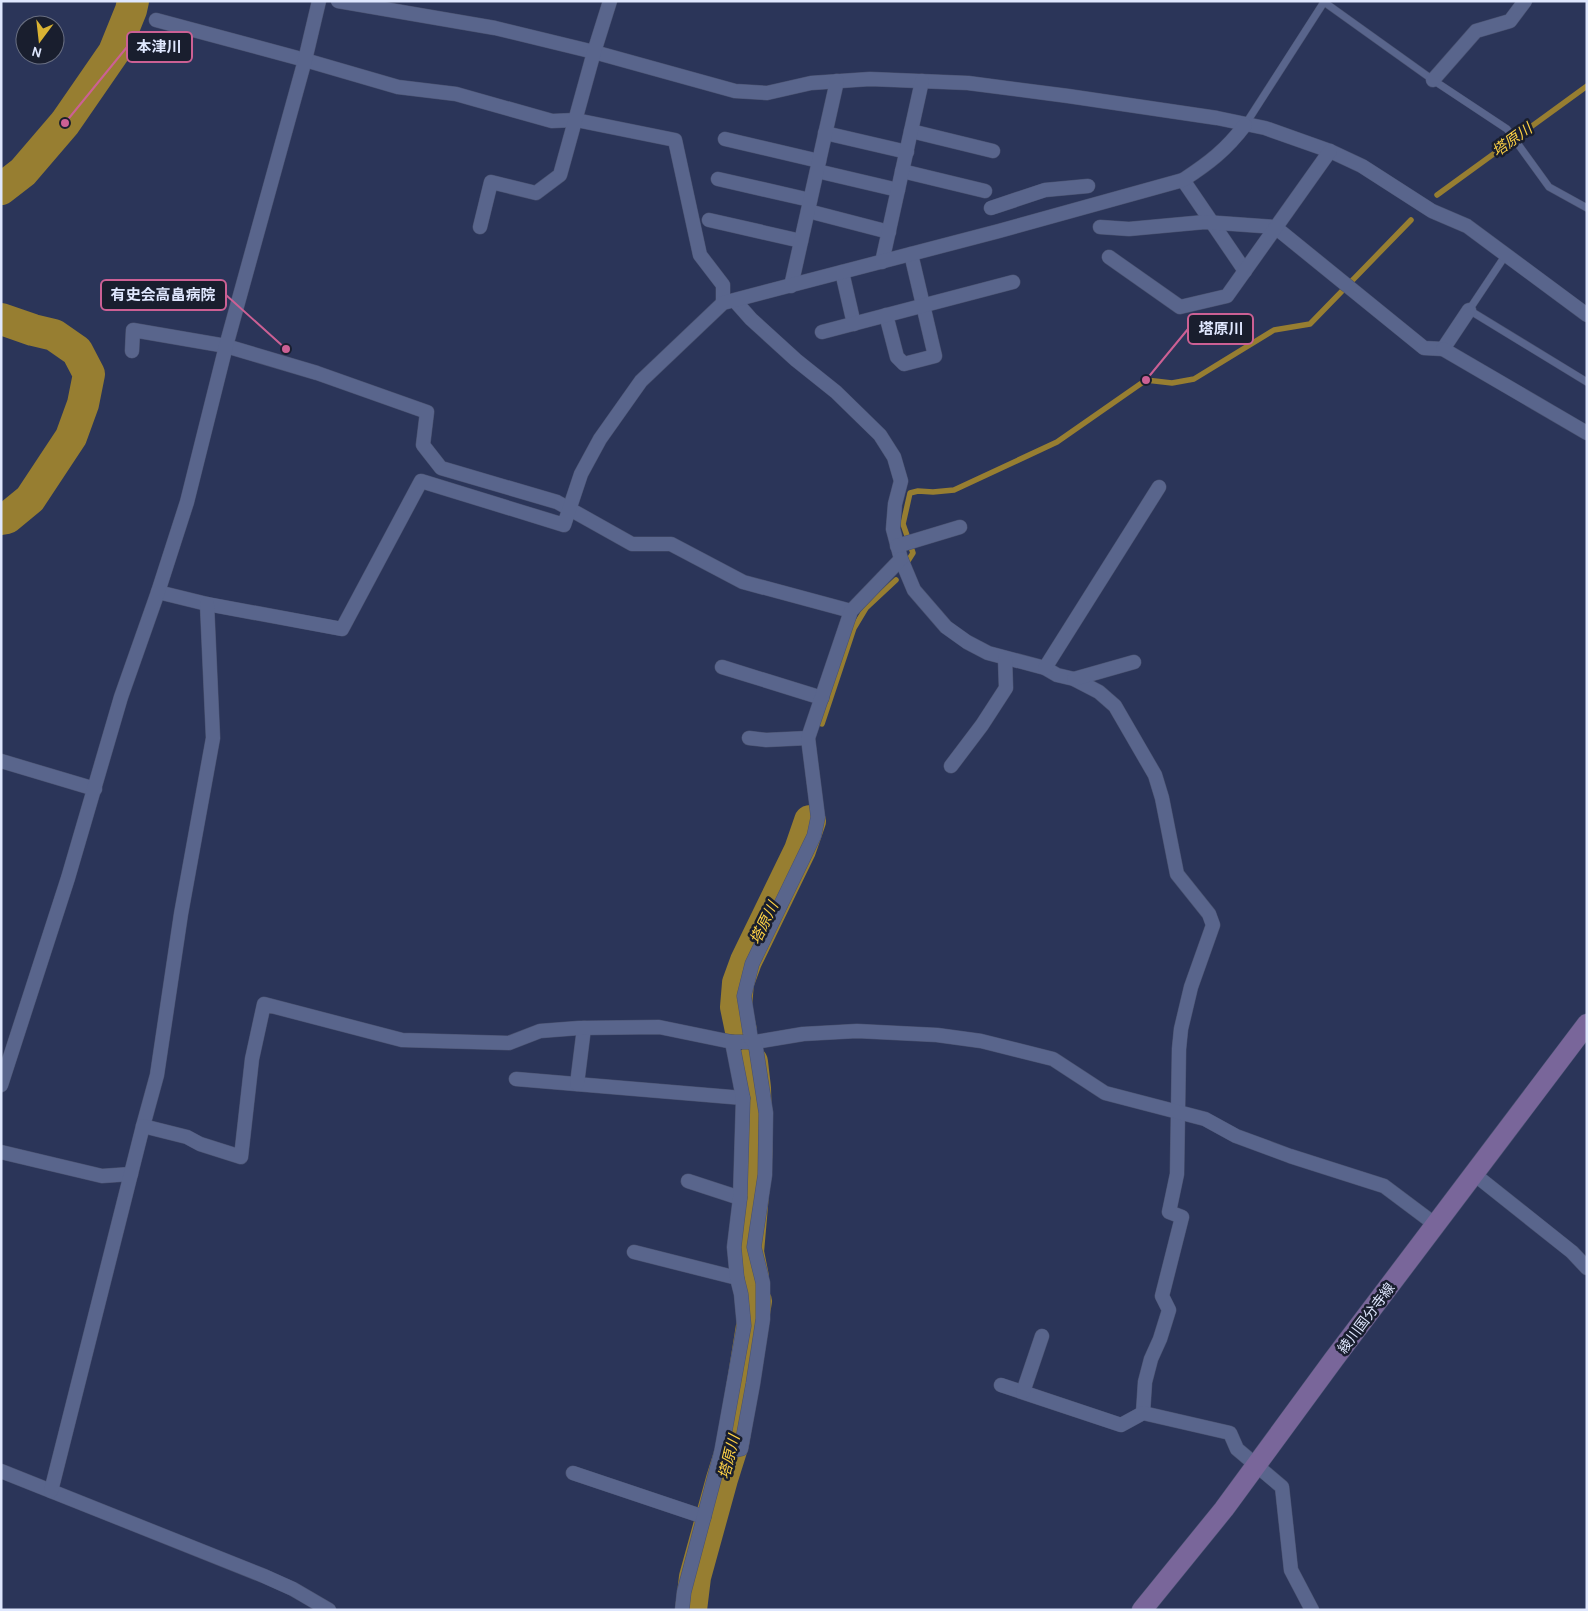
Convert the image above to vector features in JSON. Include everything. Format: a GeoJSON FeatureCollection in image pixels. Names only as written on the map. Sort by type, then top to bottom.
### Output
{"type":"FeatureCollection","features":[{"type":"Feature","properties":{"kind":"main road","name":"綾川国分寺線"},"geometry":{"type":"LineString","coordinates":[[1142,1610],[1224,1509],[1587,1024]]}},
{"type":"Feature","properties":{"kind":"street"},"geometry":{"type":"LineString","coordinates":[[1,1086],[68,878],[121,697],[187,502],[226,346],[305,60],[319,1]]}},
{"type":"Feature","properties":{"kind":"street"},"geometry":{"type":"LineString","coordinates":[[338,1],[495,28],[594,52],[735,92],[767,93],[811,83],[870,79],[968,83],[1216,118],[1265,128],[1330,151],[1362,166],[1432,211],[1467,226],[1587,315]]}},
{"type":"Feature","properties":{"kind":"street"},"geometry":{"type":"LineString","coordinates":[[480,227],[491,182],[536,193],[560,175],[610,1]]}},
{"type":"Feature","properties":{"kind":"street"},"geometry":{"type":"LineString","coordinates":[[1433,80],[1476,31],[1510,21],[1525,1]]}},
{"type":"Feature","properties":{"kind":"street"},"geometry":{"type":"LineString","coordinates":[[156,20],[398,87],[456,94],[552,121],[576,120],[675,140],[700,255],[723,285],[729,302],[836,392],[880,435],[894,458],[901,481],[895,504],[893,529],[914,590],[946,627],[967,642],[988,653],[1044,668],[1057,675],[1074,679],[1098,692],[1115,706],[1155,775],[1162,798],[1177,874],[1209,914],[1212,925],[1191,987],[1181,1029],[1177,1174],[1169,1212],[1182,1217],[1162,1296],[1169,1310],[1160,1339],[1151,1359],[1145,1382],[1143,1413]]}},
{"type":"Feature","properties":{"kind":"street"},"geometry":{"type":"LineString","coordinates":[[791,286],[837,81]]}},
{"type":"Feature","properties":{"kind":"street"},"geometry":{"type":"LineString","coordinates":[[882,262],[922,81]]}},
{"type":"Feature","properties":{"kind":"street"},"geometry":{"type":"LineString","coordinates":[[158,592],[206,604],[342,629],[421,481],[564,526],[581,474],[600,439],[641,381],[729,302],[1183,180],[1210,163],[1245,125]]}},
{"type":"Feature","properties":{"kind":"street"},"geometry":{"type":"LineString","coordinates":[[911,131],[993,151]]}},
{"type":"Feature","properties":{"kind":"street"},"geometry":{"type":"LineString","coordinates":[[825,133],[907,152]]}},
{"type":"Feature","properties":{"kind":"street"},"geometry":{"type":"LineString","coordinates":[[725,139],[898,190]]}},
{"type":"Feature","properties":{"kind":"street"},"geometry":{"type":"LineString","coordinates":[[1108,257],[1180,307],[1227,296],[1330,151]]}},
{"type":"Feature","properties":{"kind":"street"},"geometry":{"type":"LineString","coordinates":[[902,170],[985,190]]}},
{"type":"Feature","properties":{"kind":"street"},"geometry":{"type":"LineString","coordinates":[[718,179],[889,232]]}},
{"type":"Feature","properties":{"kind":"street"},"geometry":{"type":"LineString","coordinates":[[1183,180],[1245,271]]}},
{"type":"Feature","properties":{"kind":"street"},"geometry":{"type":"LineString","coordinates":[[991,208],[1045,190],[1088,186]]}},
{"type":"Feature","properties":{"kind":"street"},"geometry":{"type":"LineString","coordinates":[[709,220],[801,241]]}},
{"type":"Feature","properties":{"kind":"street"},"geometry":{"type":"LineString","coordinates":[[1100,227],[1129,229],[1205,222],[1275,227],[1424,348],[1443,349],[1587,433]]}},
{"type":"Feature","properties":{"kind":"street"},"geometry":{"type":"LineString","coordinates":[[886,315],[897,357],[904,364],[935,356],[911,254]]}},
{"type":"Feature","properties":{"kind":"street"},"geometry":{"type":"LineString","coordinates":[[842,272],[854,324]]}},
{"type":"Feature","properties":{"kind":"street"},"geometry":{"type":"LineString","coordinates":[[822,332],[1013,282]]}},
{"type":"Feature","properties":{"kind":"street"},"geometry":{"type":"LineString","coordinates":[[1443,349],[1469,310]]}},
{"type":"Feature","properties":{"kind":"street"},"geometry":{"type":"LineString","coordinates":[[132,351],[133,330],[226,346],[317,373],[427,412],[423,445],[441,468],[557,502],[632,544],[671,544],[743,582],[851,611]]}},
{"type":"Feature","properties":{"kind":"street"},"geometry":{"type":"LineString","coordinates":[[1044,668],[1159,487]]}},
{"type":"Feature","properties":{"kind":"street"},"geometry":{"type":"LineString","coordinates":[[721,1453],[741,1449],[754,1384],[763,1319],[763,1283],[754,1247],[765,1175],[766,1113],[755,1042],[751,1039],[744,996],[752,964],[814,836],[818,817],[808,738],[851,611],[899,550],[916,540],[960,527]]}},
{"type":"Feature","properties":{"kind":"street"},"geometry":{"type":"LineString","coordinates":[[51,1492],[157,1076],[181,914],[214,738],[206,604]]}},
{"type":"Feature","properties":{"kind":"street"},"geometry":{"type":"LineString","coordinates":[[951,766],[982,725],[1006,688],[1005,658]]}},
{"type":"Feature","properties":{"kind":"street"},"geometry":{"type":"LineString","coordinates":[[1074,679],[1134,662]]}},
{"type":"Feature","properties":{"kind":"street"},"geometry":{"type":"LineString","coordinates":[[722,667],[822,698]]}},
{"type":"Feature","properties":{"kind":"street"},"geometry":{"type":"LineString","coordinates":[[749,738],[766,740],[808,738]]}},
{"type":"Feature","properties":{"kind":"street"},"geometry":{"type":"LineString","coordinates":[[1,761],[95,788]]}},
{"type":"Feature","properties":{"kind":"street"},"geometry":{"type":"LineString","coordinates":[[143,1126],[187,1137],[200,1144],[241,1157],[252,1059],[264,1004],[402,1040],[509,1043],[540,1031],[584,1028],[659,1027],[732,1042],[755,1042],[803,1034],[857,1031],[936,1035],[981,1040],[1053,1059],[1105,1093],[1205,1119],[1236,1136],[1290,1156],[1384,1186],[1436,1225]]}},
{"type":"Feature","properties":{"kind":"street"},"geometry":{"type":"LineString","coordinates":[[577,1084],[584,1028]]}},
{"type":"Feature","properties":{"kind":"street"},"geometry":{"type":"LineString","coordinates":[[682,1610],[684,1592],[721,1453],[744,1326],[734,1247],[740,1198],[743,1098],[732,1042]]}},
{"type":"Feature","properties":{"kind":"street"},"geometry":{"type":"LineString","coordinates":[[516,1079],[743,1098]]}},
{"type":"Feature","properties":{"kind":"street"},"geometry":{"type":"LineString","coordinates":[[1,1152],[102,1176],[131,1174]]}},
{"type":"Feature","properties":{"kind":"street"},"geometry":{"type":"LineString","coordinates":[[1474,1174],[1572,1252],[1587,1268]]}},
{"type":"Feature","properties":{"kind":"street"},"geometry":{"type":"LineString","coordinates":[[688,1181],[740,1198]]}},
{"type":"Feature","properties":{"kind":"street"},"geometry":{"type":"LineString","coordinates":[[634,1252],[737,1278]]}},
{"type":"Feature","properties":{"kind":"street"},"geometry":{"type":"LineString","coordinates":[[741,1294],[763,1283]]}},
{"type":"Feature","properties":{"kind":"street"},"geometry":{"type":"LineString","coordinates":[[1023,1392],[1042,1336]]}},
{"type":"Feature","properties":{"kind":"street"},"geometry":{"type":"LineString","coordinates":[[1001,1385],[1121,1425],[1143,1413],[1230,1433],[1236,1449],[1282,1487],[1291,1570],[1312,1610]]}},
{"type":"Feature","properties":{"kind":"street"},"geometry":{"type":"LineString","coordinates":[[1,1471],[264,1576],[329,1610]]}},
{"type":"Feature","properties":{"kind":"street"},"geometry":{"type":"LineString","coordinates":[[573,1473],[704,1517]]}},
{"type":"Feature","properties":{"kind":"lane"},"geometry":{"type":"LineString","coordinates":[[1245,125],[1324,2],[1433,80],[1507,129],[1549,187],[1587,208]]}},
{"type":"Feature","properties":{"kind":"lane"},"geometry":{"type":"LineString","coordinates":[[1505,256],[1469,310],[1587,382]]}},
{"type":"Feature","properties":{"kind":"waterway"},"geometry":{"type":"LineString","coordinates":[[1,189],[23,172],[65,123],[114,52],[133,1]]}},
{"type":"Feature","properties":{"kind":"waterway","name":"塔原川"},"geometry":{"type":"LineString","coordinates":[[1437,195],[1587,86]]}},
{"type":"Feature","properties":{"kind":"waterway","name":"塔原川"},"geometry":{"type":"LineString","coordinates":[[906,564],[913,553],[903,524],[910,493],[954,490],[1057,442],[1146,380],[1172,383],[1194,379],[1274,330],[1310,324],[1411,220]]}},
{"type":"Feature","properties":{"kind":"waterway"},"geometry":{"type":"LineString","coordinates":[[1,319],[54,335],[77,351],[89,374],[83,404],[71,437],[30,499],[7,518],[1,519]]}},
{"type":"Feature","properties":{"kind":"waterway","name":"塔原川"},"geometry":{"type":"LineString","coordinates":[[822,724],[854,628],[866,608],[896,580]]}},
{"type":"Feature","properties":{"kind":"waterway","name":"塔原川"},"geometry":{"type":"LineString","coordinates":[[741,1031],[736,1007],[738,983],[746,961],[800,850],[810,821]]}},
{"type":"Feature","properties":{"kind":"waterway","name":"塔原川"},"geometry":{"type":"LineString","coordinates":[[752,1062],[757,1148],[748,1252],[753,1277]]}},
{"type":"Feature","properties":{"kind":"waterway","name":"塔原川"},"geometry":{"type":"LineString","coordinates":[[691,1610],[695,1577],[733,1444],[756,1301]]}},
{"type":"Feature","properties":{"kind":"place","name":"本津川"},"geometry":{"type":"Point","coordinates":[65,123]}},
{"type":"Feature","properties":{"kind":"place","name":"有史会高畠病院"},"geometry":{"type":"Point","coordinates":[286,349]}},
{"type":"Feature","properties":{"kind":"place","name":"塔原川"},"geometry":{"type":"Point","coordinates":[1146,380]}}]}
